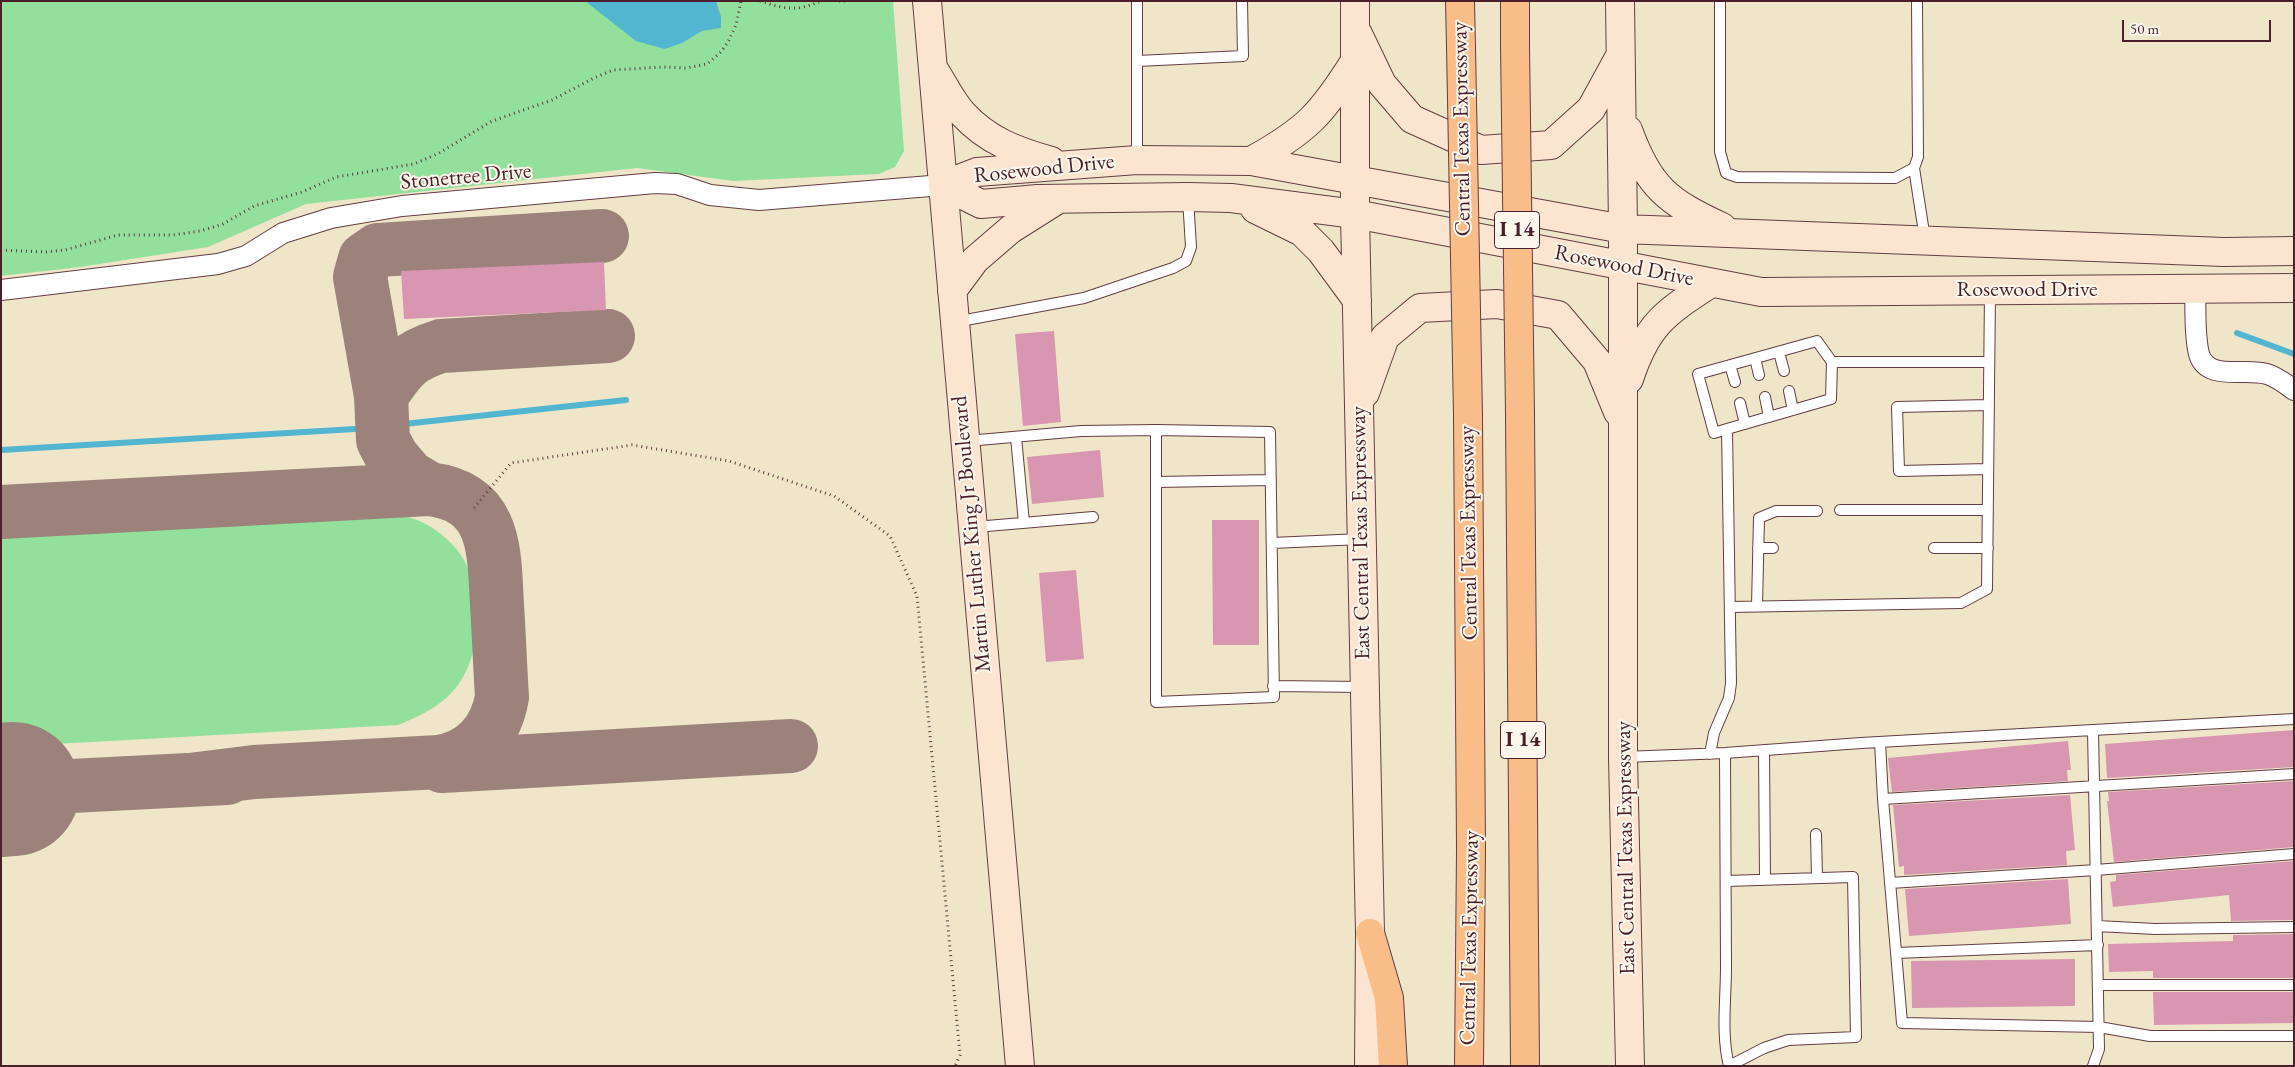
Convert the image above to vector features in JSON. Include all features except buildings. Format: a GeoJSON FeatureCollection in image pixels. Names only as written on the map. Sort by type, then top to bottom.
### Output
{"type":"FeatureCollection","features":[{"type":"Feature","properties":{"kind":"highway","name":"Central Texas Expressway"},"geometry":{"type":"LineString","coordinates":[[1460,1],[1468,416],[1471,840],[1469,1066]]}},
{"type":"Feature","properties":{"kind":"highway","name":"I 14"},"geometry":{"type":"LineString","coordinates":[[1515,1],[1525,1066]]}},
{"type":"Feature","properties":{"kind":"highway"},"geometry":{"type":"LineString","coordinates":[[1370,933],[1389,998],[1393,1066]]}},
{"type":"Feature","properties":{"kind":"main road","name":"Martin Luther King Jr Boulevard"},"geometry":{"type":"LineString","coordinates":[[927,1],[1020,1066]]}},
{"type":"Feature","properties":{"kind":"main road","name":"East Central Texas Expressway"},"geometry":{"type":"LineString","coordinates":[[1355,1],[1355,214],[1370,933],[1369,1066]]}},
{"type":"Feature","properties":{"kind":"main road","name":"East Central Texas Expressway"},"geometry":{"type":"LineString","coordinates":[[1620,1],[1624,266],[1623,757],[1630,1066]]}},
{"type":"Feature","properties":{"kind":"main road"},"geometry":{"type":"LineString","coordinates":[[1356,28],[1382,84],[1412,120],[1481,150],[1551,145],[1591,109],[1620,56]]}},
{"type":"Feature","properties":{"kind":"main road"},"geometry":{"type":"LineString","coordinates":[[1251,161],[1281,145],[1306,128],[1332,97],[1355,61]]}},
{"type":"Feature","properties":{"kind":"main road"},"geometry":{"type":"LineString","coordinates":[[933,68],[962,113],[984,133],[1012,150],[1066,165]]}},
{"type":"Feature","properties":{"kind":"main road"},"geometry":{"type":"LineString","coordinates":[[1621,112],[1640,162],[1651,179],[1669,198],[1687,211],[1735,233]]}},
{"type":"Feature","properties":{"kind":"main road","name":"Rosewood Drive"},"geometry":{"type":"LineString","coordinates":[[944,185],[977,172],[1066,165],[1137,160],[1251,161],[1623,229],[2224,252],[2294,251]]}},
{"type":"Feature","properties":{"kind":"main road","name":"Rosewood Drive"},"geometry":{"type":"LineString","coordinates":[[944,185],[981,204],[1038,199],[1188,196],[1231,198],[1355,214],[1761,292],[2294,288]]}},
{"type":"Feature","properties":{"kind":"main road"},"geometry":{"type":"LineString","coordinates":[[1231,198],[1302,232],[1321,251],[1357,300]]}},
{"type":"Feature","properties":{"kind":"main road"},"geometry":{"type":"LineString","coordinates":[[952,291],[975,260],[1011,229],[1057,200]]}},
{"type":"Feature","properties":{"kind":"main road"},"geometry":{"type":"LineString","coordinates":[[1623,396],[1638,350],[1653,327],[1667,313],[1711,282]]}},
{"type":"Feature","properties":{"kind":"main road"},"geometry":{"type":"LineString","coordinates":[[1359,409],[1386,336],[1420,308],[1497,304],[1558,315],[1597,361],[1623,425]]}},
{"type":"Feature","properties":{"kind":"street","name":"Stonetree Drive"},"geometry":{"type":"LineString","coordinates":[[1,290],[218,264],[246,256],[283,234],[331,218],[402,206],[655,183],[678,184],[710,195],[759,200],[944,185]]}},
{"type":"Feature","properties":{"kind":"street"},"geometry":{"type":"LineString","coordinates":[[2195,289],[2198,346],[2205,366],[2214,371],[2267,374],[2294,390]]}},
{"type":"Feature","properties":{"kind":"lane"},"geometry":{"type":"LineString","coordinates":[[1137,1],[1137,160]]}},
{"type":"Feature","properties":{"kind":"lane"},"geometry":{"type":"LineString","coordinates":[[1137,61],[1243,56],[1242,1]]}},
{"type":"Feature","properties":{"kind":"lane"},"geometry":{"type":"LineString","coordinates":[[1720,1],[1720,152],[1726,173],[1737,177],[1895,178],[1914,168]]}},
{"type":"Feature","properties":{"kind":"lane"},"geometry":{"type":"LineString","coordinates":[[1917,1],[1918,157],[1914,168],[1925,240]]}},
{"type":"Feature","properties":{"kind":"lane"},"geometry":{"type":"LineString","coordinates":[[954,322],[1084,298],[1173,268],[1186,261],[1191,248],[1188,196]]}},
{"type":"Feature","properties":{"kind":"lane"},"geometry":{"type":"LineString","coordinates":[[1730,607],[1961,603],[1987,588],[1990,290]]}},
{"type":"Feature","properties":{"kind":"lane"},"geometry":{"type":"LineString","coordinates":[[1817,341],[1832,362],[1831,399],[1714,433],[1698,374],[1755,358],[1817,341]]}},
{"type":"Feature","properties":{"kind":"lane"},"geometry":{"type":"LineString","coordinates":[[1779,352],[1784,371]]}},
{"type":"Feature","properties":{"kind":"lane"},"geometry":{"type":"LineString","coordinates":[[1755,358],[1759,375]]}},
{"type":"Feature","properties":{"kind":"lane"},"geometry":{"type":"LineString","coordinates":[[1832,362],[1989,362]]}},
{"type":"Feature","properties":{"kind":"lane"},"geometry":{"type":"LineString","coordinates":[[1730,365],[1735,382]]}},
{"type":"Feature","properties":{"kind":"lane"},"geometry":{"type":"LineString","coordinates":[[1789,391],[1794,410]]}},
{"type":"Feature","properties":{"kind":"lane"},"geometry":{"type":"LineString","coordinates":[[1765,398],[1769,417]]}},
{"type":"Feature","properties":{"kind":"lane"},"geometry":{"type":"LineString","coordinates":[[1740,403],[1745,424]]}},
{"type":"Feature","properties":{"kind":"lane"},"geometry":{"type":"LineString","coordinates":[[1988,469],[1899,471],[1897,407],[1989,405]]}},
{"type":"Feature","properties":{"kind":"lane"},"geometry":{"type":"LineString","coordinates":[[1710,754],[1714,733],[1729,698],[1730,607],[1727,429]]}},
{"type":"Feature","properties":{"kind":"lane"},"geometry":{"type":"LineString","coordinates":[[964,441],[1081,431],[1156,430],[1270,432],[1274,697],[1156,702],[1156,430]]}},
{"type":"Feature","properties":{"kind":"lane"},"geometry":{"type":"LineString","coordinates":[[1016,437],[1024,522]]}},
{"type":"Feature","properties":{"kind":"lane"},"geometry":{"type":"LineString","coordinates":[[1156,482],[1271,480]]}},
{"type":"Feature","properties":{"kind":"lane"},"geometry":{"type":"LineString","coordinates":[[1840,510],[1988,510]]}},
{"type":"Feature","properties":{"kind":"lane"},"geometry":{"type":"LineString","coordinates":[[1757,606],[1759,518],[1776,511],[1816,511]]}},
{"type":"Feature","properties":{"kind":"lane"},"geometry":{"type":"LineString","coordinates":[[972,527],[1093,517]]}},
{"type":"Feature","properties":{"kind":"lane"},"geometry":{"type":"LineString","coordinates":[[1272,543],[1361,539]]}},
{"type":"Feature","properties":{"kind":"lane"},"geometry":{"type":"LineString","coordinates":[[1758,548],[1773,548]]}},
{"type":"Feature","properties":{"kind":"lane"},"geometry":{"type":"LineString","coordinates":[[1934,548],[1988,548]]}},
{"type":"Feature","properties":{"kind":"lane"},"geometry":{"type":"LineString","coordinates":[[1273,686],[1364,687]]}},
{"type":"Feature","properties":{"kind":"lane"},"geometry":{"type":"LineString","coordinates":[[1623,757],[1710,754],[1880,742],[2294,720]]}},
{"type":"Feature","properties":{"kind":"lane"},"geometry":{"type":"LineString","coordinates":[[2093,730],[2100,1049],[2093,1066]]}},
{"type":"Feature","properties":{"kind":"lane"},"geometry":{"type":"LineString","coordinates":[[1880,742],[1902,1023],[2099,1027],[2150,1036],[2294,1036]]}},
{"type":"Feature","properties":{"kind":"lane"},"geometry":{"type":"LineString","coordinates":[[1764,750],[1765,879]]}},
{"type":"Feature","properties":{"kind":"lane"},"geometry":{"type":"LineString","coordinates":[[1725,753],[1726,1004],[1724,1044],[1729,1066],[1764,1048],[1788,1040],[1856,1037],[1853,876],[1726,881]]}},
{"type":"Feature","properties":{"kind":"lane"},"geometry":{"type":"LineString","coordinates":[[1883,799],[2294,774]]}},
{"type":"Feature","properties":{"kind":"lane"},"geometry":{"type":"LineString","coordinates":[[1816,834],[1818,878]]}},
{"type":"Feature","properties":{"kind":"lane"},"geometry":{"type":"LineString","coordinates":[[1890,883],[2096,870],[2294,854]]}},
{"type":"Feature","properties":{"kind":"lane"},"geometry":{"type":"LineString","coordinates":[[2097,926],[2154,929],[2294,928]]}},
{"type":"Feature","properties":{"kind":"lane"},"geometry":{"type":"LineString","coordinates":[[1896,953],[2098,944]]}},
{"type":"Feature","properties":{"kind":"lane"},"geometry":{"type":"LineString","coordinates":[[2098,985],[2294,985]]}},
{"type":"Feature","properties":{"kind":"path"},"geometry":{"type":"LineString","coordinates":[[1,250],[45,252],[65,250],[118,235],[172,235],[200,231],[223,224],[263,202],[302,192],[336,177],[414,164],[439,153],[492,121],[552,100],[613,70],[663,67],[686,68],[707,64],[721,52],[728,42],[736,25],[741,1]]}},
{"type":"Feature","properties":{"kind":"path"},"geometry":{"type":"LineString","coordinates":[[760,1],[788,9],[804,7],[821,1]]}},
{"type":"Feature","properties":{"kind":"path"},"geometry":{"type":"LineString","coordinates":[[839,1],[846,1]]}},
{"type":"Feature","properties":{"kind":"path"},"geometry":{"type":"LineString","coordinates":[[474,508],[512,463],[632,445],[729,461],[834,496],[890,536],[918,596],[960,1054],[956,1066]]}},
{"type":"Feature","properties":{"kind":"green space"},"geometry":{"type":"Polygon","coordinates":[[[1,1],[893,1],[904,151],[895,167],[879,174],[733,181],[637,168],[306,204],[208,247],[80,267],[1,276],[1,1]]]}},
{"type":"Feature","properties":{"kind":"green space"},"geometry":{"type":"Polygon","coordinates":[[[373,513],[410,517],[432,528],[460,553],[470,574],[476,622],[475,641],[471,659],[458,685],[445,699],[431,709],[398,725],[1,747],[1,534],[373,513]]]}},
{"type":"Feature","properties":{"kind":"water"},"geometry":{"type":"Polygon","coordinates":[[[585,1],[716,1],[721,17],[721,28],[702,31],[682,43],[665,49],[636,41],[585,1]]]}},
{"type":"Feature","properties":{"kind":"waterway"},"geometry":{"type":"LineString","coordinates":[[2237,333],[2294,354]]}},
{"type":"Feature","properties":{"kind":"waterway"},"geometry":{"type":"LineString","coordinates":[[404,424],[626,400]]}},
{"type":"Feature","properties":{"kind":"waterway"},"geometry":{"type":"LineString","coordinates":[[1,450],[355,429]]}},
{"type":"Feature","properties":{"kind":"taxiway"},"geometry":{"type":"LineString","coordinates":[[429,489],[409,477],[392,457],[383,440],[381,396],[360,277],[365,259],[378,250],[602,236]]}},
{"type":"Feature","properties":{"kind":"taxiway"},"geometry":{"type":"LineString","coordinates":[[381,396],[406,364],[420,354],[441,346],[608,336]]}},
{"type":"Feature","properties":{"kind":"taxiway"},"geometry":{"type":"LineString","coordinates":[[1,512],[429,489],[451,494],[468,503],[480,515],[487,530],[495,565],[502,697],[495,721],[482,740],[463,754],[439,762],[254,772],[190,780]]}},
{"type":"Feature","properties":{"kind":"taxiway"},"geometry":{"type":"LineString","coordinates":[[442,766],[791,746]]}},
{"type":"Feature","properties":{"kind":"taxiway"},"geometry":{"type":"LineString","coordinates":[[13,789],[227,778]]}},
{"type":"Feature","properties":{"kind":"runway"},"geometry":{"type":"LineString","coordinates":[[1,790],[13,789]]}}]}
